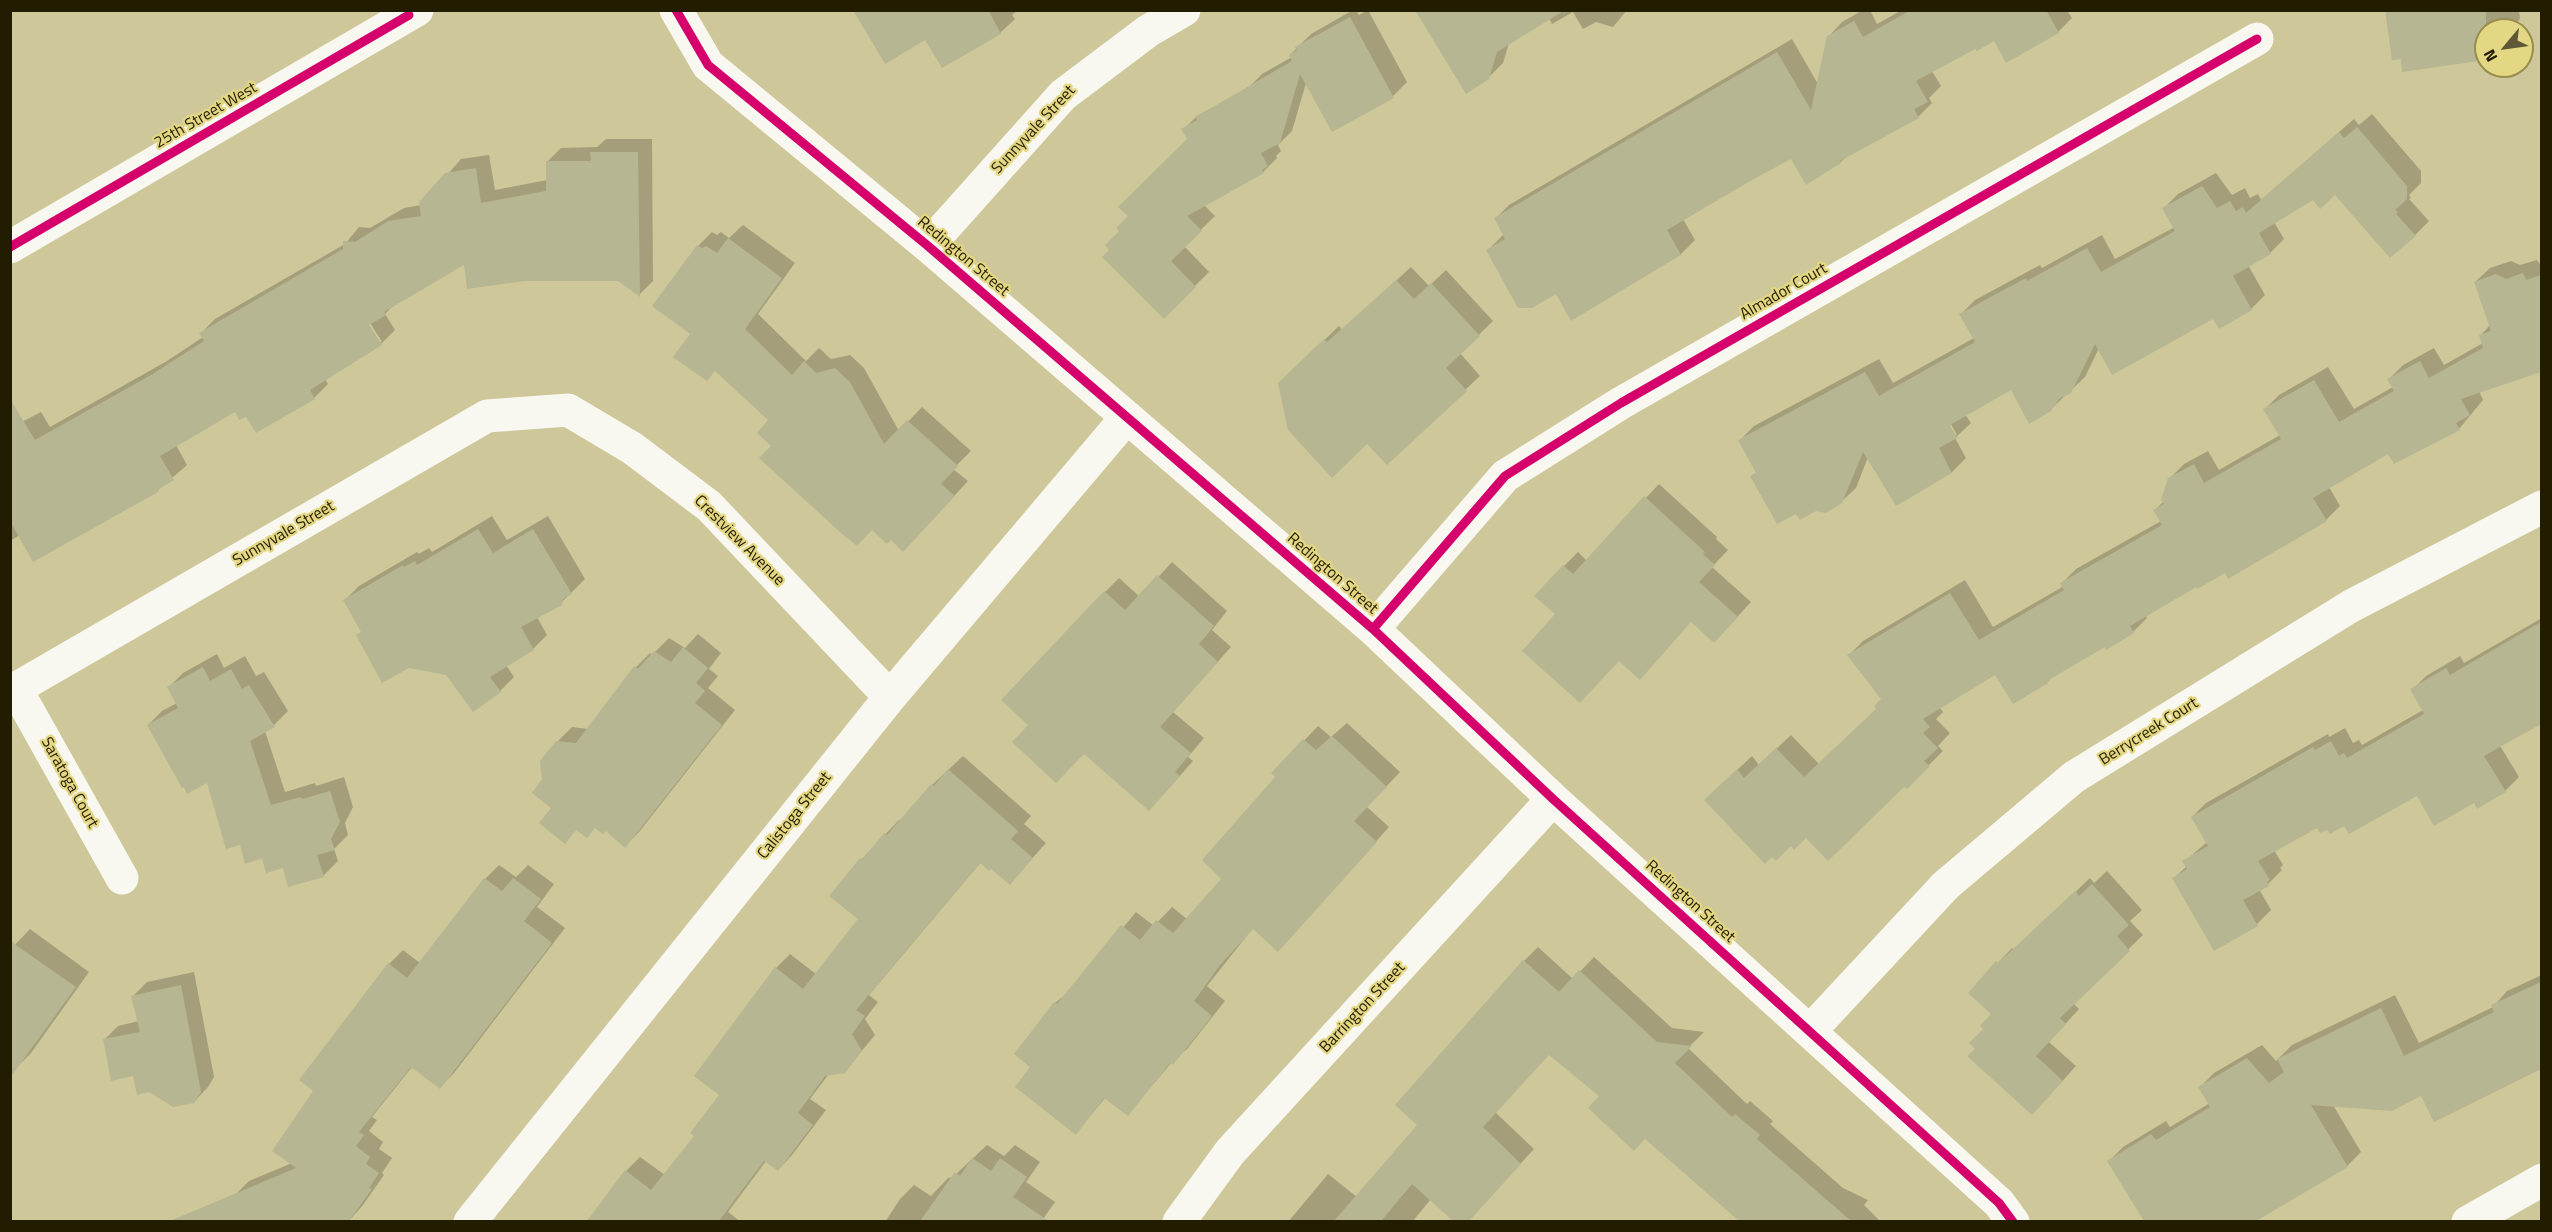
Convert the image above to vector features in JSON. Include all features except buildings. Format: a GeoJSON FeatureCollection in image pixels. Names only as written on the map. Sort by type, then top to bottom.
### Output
{"type":"FeatureCollection","features":[{"type":"Feature","properties":{"kind":"street","name":"25th Street West"},"geometry":{"type":"LineString","coordinates":[[10,247],[417,10]]}},
{"type":"Feature","properties":{"kind":"street","name":"Redington Street"},"geometry":{"type":"LineString","coordinates":[[676,10],[708,65],[928,246],[1373,629],[1553,799],[1811,1030],[1999,1203],[2013,1221]]}},
{"type":"Feature","properties":{"kind":"street","name":"Sunnyvale Street"},"geometry":{"type":"LineString","coordinates":[[928,246],[1063,95],[1148,31],[1184,10]]}},
{"type":"Feature","properties":{"kind":"street","name":"Almador Court"},"geometry":{"type":"LineString","coordinates":[[1373,629],[1505,476],[1621,403],[2257,39]]}},
{"type":"Feature","properties":{"kind":"street","name":"Sunnyvale Street"},"geometry":{"type":"LineString","coordinates":[[13,691],[487,416],[568,410]]}},
{"type":"Feature","properties":{"kind":"street","name":"Crestview Avenue"},"geometry":{"type":"LineString","coordinates":[[568,410],[632,447],[709,506],[890,697]]}},
{"type":"Feature","properties":{"kind":"street","name":"Calistoga Street"},"geometry":{"type":"LineString","coordinates":[[470,1221],[890,697],[1128,417]]}},
{"type":"Feature","properties":{"kind":"street","name":"Berrycreek Court"},"geometry":{"type":"LineString","coordinates":[[1811,1030],[1946,885],[2074,777],[2351,606],[2541,507]]}},
{"type":"Feature","properties":{"kind":"street","name":"Saratoga Court"},"geometry":{"type":"LineString","coordinates":[[13,691],[122,878]]}},
{"type":"Feature","properties":{"kind":"street","name":"Barrington Street"},"geometry":{"type":"LineString","coordinates":[[1179,1221],[1230,1152],[1553,799]]}},
{"type":"Feature","properties":{"kind":"street"},"geometry":{"type":"LineString","coordinates":[[2468,1221],[2541,1180]]}},
{"type":"Feature","properties":{"kind":"cycle path"},"geometry":{"type":"LineString","coordinates":[[676,10],[708,65],[928,246],[1373,629],[1553,799],[1999,1203],[2013,1222]]}},
{"type":"Feature","properties":{"kind":"cycle path"},"geometry":{"type":"LineString","coordinates":[[10,247],[409,15]]}},
{"type":"Feature","properties":{"kind":"cycle path"},"geometry":{"type":"LineString","coordinates":[[1373,629],[1505,476],[1621,403],[2257,39]]}}]}
